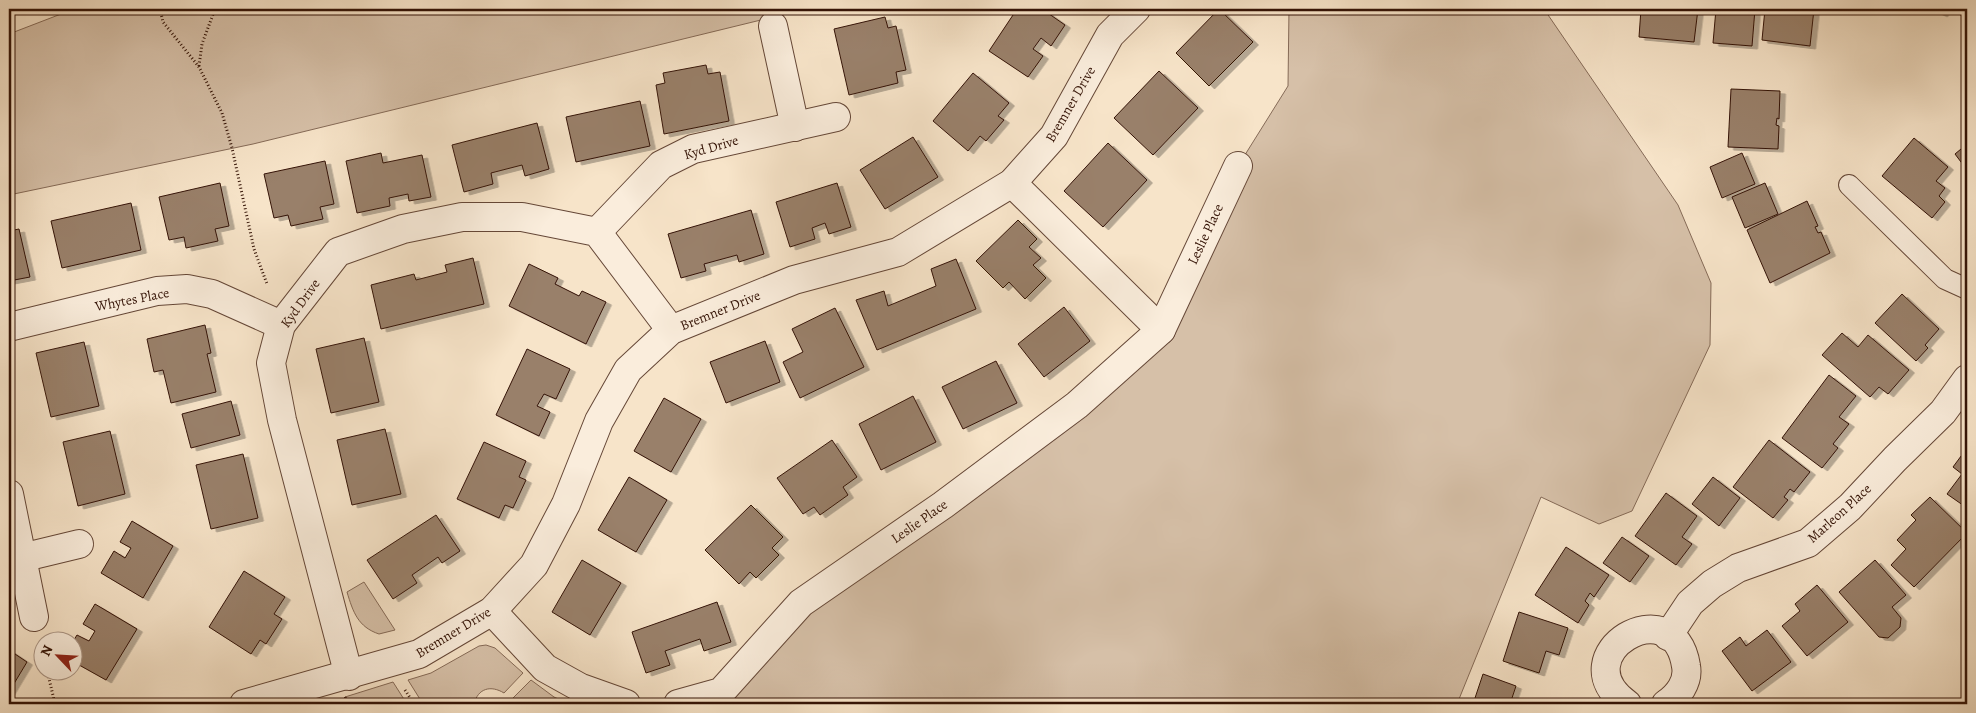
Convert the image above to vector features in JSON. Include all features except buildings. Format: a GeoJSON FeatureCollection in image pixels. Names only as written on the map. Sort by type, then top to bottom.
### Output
{"type":"FeatureCollection","features":[{"type":"Feature","properties":{"kind":"street","name":"Bremner Drive"},"geometry":{"type":"LineString","coordinates":[[244,704],[349,676],[419,654],[492,611],[534,565],[566,504],[599,421],[628,370],[670,330],[794,280],[898,252],[1012,183],[1054,136],[1110,35],[1136,9]]}},
{"type":"Feature","properties":{"kind":"street"},"geometry":{"type":"LineString","coordinates":[[773,26],[795,127]]}},
{"type":"Feature","properties":{"kind":"street","name":"Kyd Drive"},"geometry":{"type":"LineString","coordinates":[[349,676],[282,420],[271,362],[281,325],[338,252],[403,229],[462,217],[522,217],[597,232],[661,165],[693,149],[836,117]]}},
{"type":"Feature","properties":{"kind":"street","name":"Leslie Place"},"geometry":{"type":"LineString","coordinates":[[678,704],[720,692],[801,602],[943,505],[1077,405],[1161,330],[1238,166]]}},
{"type":"Feature","properties":{"kind":"street"},"geometry":{"type":"LineString","coordinates":[[1012,183],[1161,330]]}},
{"type":"Feature","properties":{"kind":"street"},"geometry":{"type":"LineString","coordinates":[[597,232],[670,330]]}},
{"type":"Feature","properties":{"kind":"street","name":"Whytes Place"},"geometry":{"type":"LineString","coordinates":[[9,327],[158,291],[187,289],[212,294],[281,325]]}},
{"type":"Feature","properties":{"kind":"street","name":"Marleon Place"},"geometry":{"type":"LineString","coordinates":[[1668,636],[1690,603],[1712,584],[1738,568],[1808,543],[1850,507],[1895,458],[1943,412],[1967,379]]}},
{"type":"Feature","properties":{"kind":"street"},"geometry":{"type":"LineString","coordinates":[[9,494],[34,617]]}},
{"type":"Feature","properties":{"kind":"street"},"geometry":{"type":"LineString","coordinates":[[21,558],[79,544]]}},
{"type":"Feature","properties":{"kind":"street"},"geometry":{"type":"LineString","coordinates":[[492,611],[546,668],[580,688],[626,704]]}},
{"type":"Feature","properties":{"kind":"street"},"geometry":{"type":"LineString","coordinates":[[1627,704],[1618,698],[1611,688],[1607,675],[1607,662],[1612,650],[1620,640],[1631,633],[1643,629],[1656,630],[1668,636],[1682,650],[1687,670],[1684,683],[1678,695],[1666,704]]}},
{"type":"Feature","properties":{"kind":"lane"},"geometry":{"type":"LineString","coordinates":[[1849,185],[1945,279],[1967,289]]}},
{"type":"Feature","properties":{"kind":"path"},"geometry":{"type":"LineString","coordinates":[[160,9],[163,22],[199,67],[222,113],[232,148],[254,249],[281,325]]}},
{"type":"Feature","properties":{"kind":"path"},"geometry":{"type":"LineString","coordinates":[[199,67],[202,44],[215,9]]}},
{"type":"Feature","properties":{"kind":"path"},"geometry":{"type":"LineString","coordinates":[[49,680],[55,704]]}},
{"type":"Feature","properties":{"kind":"shaded area"},"geometry":{"type":"Polygon","coordinates":[[[74,9],[806,9],[253,144],[9,195],[9,34],[74,9]]]}},
{"type":"Feature","properties":{"kind":"shaded area"},"geometry":{"type":"Polygon","coordinates":[[[1289,9],[1544,9],[1678,205],[1711,283],[1710,345],[1632,511],[1599,524],[1541,497],[1457,704],[707,704],[801,603],[1161,330],[1238,166],[1288,86],[1289,9]]]}},
{"type":"Feature","properties":{"kind":"shaded area"},"geometry":{"type":"Polygon","coordinates":[[[364,582],[395,630],[379,634],[366,627],[357,618],[347,592],[364,582]]]}},
{"type":"Feature","properties":{"kind":"shaded area"},"geometry":{"type":"Polygon","coordinates":[[[486,645],[495,648],[523,673],[504,693],[494,689],[482,691],[474,704],[423,704],[408,680],[431,673],[479,646],[486,645]]]}},
{"type":"Feature","properties":{"kind":"shaded area"},"geometry":{"type":"Polygon","coordinates":[[[531,680],[554,697],[569,704],[507,704],[531,680]]]}},
{"type":"Feature","properties":{"kind":"shaded area"},"geometry":{"type":"Polygon","coordinates":[[[393,682],[407,704],[356,704],[345,697],[393,682]]]}}]}
